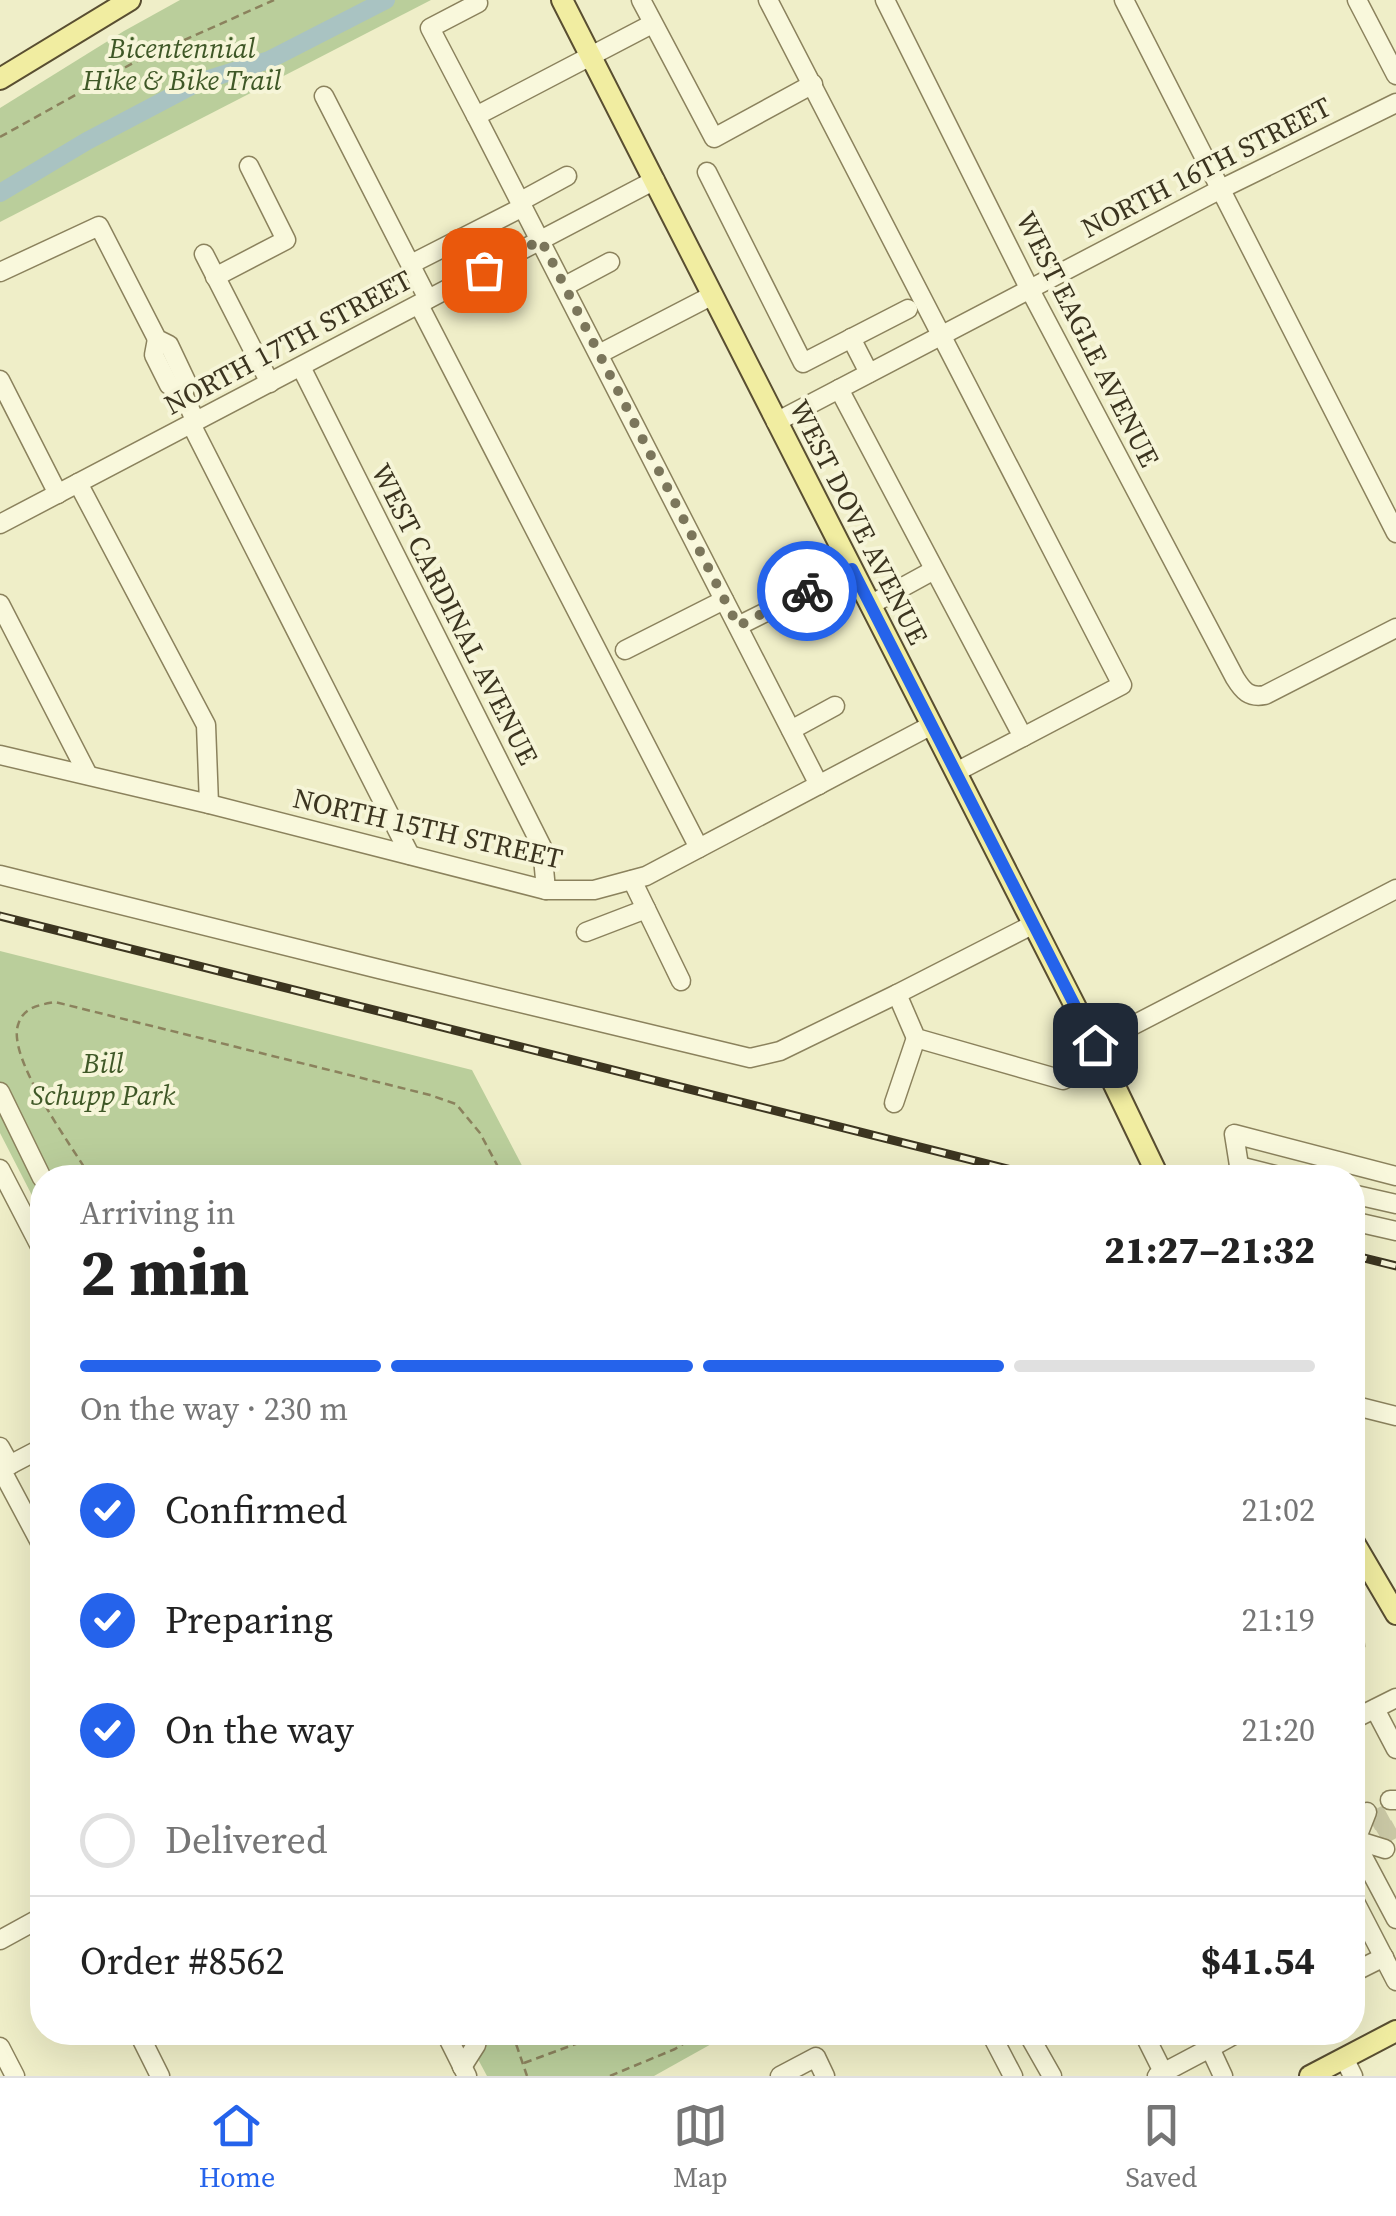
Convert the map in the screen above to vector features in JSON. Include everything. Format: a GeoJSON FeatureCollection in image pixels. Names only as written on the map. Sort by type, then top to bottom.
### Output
{"type":"FeatureCollection","features":[{"type":"Feature","properties":{"kind":"main road"},"geometry":{"type":"LineString","coordinates":[[0,79],[130,0]]}},
{"type":"Feature","properties":{"kind":"main road","name":"WEST DOVE AVENUE"},"geometry":{"type":"LineString","coordinates":[[562,0],[1034,924],[1153,1165]]}},
{"type":"Feature","properties":{"kind":"main road"},"geometry":{"type":"LineString","coordinates":[[1365,1562],[1396,1614]]}},
{"type":"Feature","properties":{"kind":"main road"},"geometry":{"type":"LineString","coordinates":[[1310,2076],[1349,2067],[1395,2033]]}},
{"type":"Feature","properties":{"kind":"street"},"geometry":{"type":"LineString","coordinates":[[641,0],[714,138],[813,84]]}},
{"type":"Feature","properties":{"kind":"street"},"geometry":{"type":"LineString","coordinates":[[768,0],[1122,685],[956,772]]}},
{"type":"Feature","properties":{"kind":"street","name":"WEST EAGLE AVENUE"},"geometry":{"type":"LineString","coordinates":[[884,0],[1029,288],[1245,692],[1252,696],[1272,692],[1396,628]]}},
{"type":"Feature","properties":{"kind":"street"},"geometry":{"type":"LineString","coordinates":[[1124,0],[1396,533]]}},
{"type":"Feature","properties":{"kind":"street"},"geometry":{"type":"LineString","coordinates":[[1356,0],[1396,75]]}},
{"type":"Feature","properties":{"kind":"street"},"geometry":{"type":"LineString","coordinates":[[478,4],[430,28],[819,785]]}},
{"type":"Feature","properties":{"kind":"street"},"geometry":{"type":"LineString","coordinates":[[476,116],[652,24]]}},
{"type":"Feature","properties":{"kind":"street"},"geometry":{"type":"LineString","coordinates":[[324,96],[700,848]]}},
{"type":"Feature","properties":{"kind":"street","name":"NORTH 16TH STREET"},"geometry":{"type":"LineString","coordinates":[[776,422],[1221,189],[1396,103]]}},
{"type":"Feature","properties":{"kind":"street"},"geometry":{"type":"LineString","coordinates":[[216,277],[286,240],[249,166]]}},
{"type":"Feature","properties":{"kind":"street"},"geometry":{"type":"LineString","coordinates":[[707,172],[803,363],[908,310]]}},
{"type":"Feature","properties":{"kind":"street"},"geometry":{"type":"LineString","coordinates":[[411,264],[567,176]]}},
{"type":"Feature","properties":{"kind":"street","name":"NORTH 17TH STREET"},"geometry":{"type":"LineString","coordinates":[[0,524],[655,180]]}},
{"type":"Feature","properties":{"kind":"street"},"geometry":{"type":"LineString","coordinates":[[0,272],[99,226],[157,339],[169,345],[188,384],[183,394],[193,423],[410,855]]}},
{"type":"Feature","properties":{"kind":"street"},"geometry":{"type":"LineString","coordinates":[[204,254],[270,383]]}},
{"type":"Feature","properties":{"kind":"street"},"geometry":{"type":"LineString","coordinates":[[565,286],[610,262]]}},
{"type":"Feature","properties":{"kind":"street"},"geometry":{"type":"LineString","coordinates":[[599,354],[713,295]]}},
{"type":"Feature","properties":{"kind":"street"},"geometry":{"type":"LineString","coordinates":[[851,338],[869,373]]}},
{"type":"Feature","properties":{"kind":"street","name":"WEST CARDINAL AVENUE"},"geometry":{"type":"LineString","coordinates":[[301,367],[542,847],[546,890]]}},
{"type":"Feature","properties":{"kind":"street"},"geometry":{"type":"LineString","coordinates":[[0,380],[58,494]]}},
{"type":"Feature","properties":{"kind":"street"},"geometry":{"type":"LineString","coordinates":[[839,389],[1023,737]]}},
{"type":"Feature","properties":{"kind":"street"},"geometry":{"type":"LineString","coordinates":[[78,483],[206,726],[209,804]]}},
{"type":"Feature","properties":{"kind":"street"},"geometry":{"type":"LineString","coordinates":[[738,626],[852,569]]}},
{"type":"Feature","properties":{"kind":"street"},"geometry":{"type":"LineString","coordinates":[[870,605],[934,570]]}},
{"type":"Feature","properties":{"kind":"street"},"geometry":{"type":"LineString","coordinates":[[625,650],[724,600]]}},
{"type":"Feature","properties":{"kind":"street"},"geometry":{"type":"LineString","coordinates":[[0,604],[88,775]]}},
{"type":"Feature","properties":{"kind":"street"},"geometry":{"type":"LineString","coordinates":[[791,730],[836,706]]}},
{"type":"Feature","properties":{"kind":"street","name":"NORTH 15TH STREET"},"geometry":{"type":"LineString","coordinates":[[0,755],[546,890],[594,890],[646,876],[932,725]]}},
{"type":"Feature","properties":{"kind":"street"},"geometry":{"type":"LineString","coordinates":[[0,875],[750,1058],[780,1052],[1034,924]]}},
{"type":"Feature","properties":{"kind":"street"},"geometry":{"type":"LineString","coordinates":[[632,880],[681,982]]}},
{"type":"Feature","properties":{"kind":"street"},"geometry":{"type":"LineString","coordinates":[[916,1038],[1063,1080],[1099,1054],[1396,889]]}},
{"type":"Feature","properties":{"kind":"street"},"geometry":{"type":"LineString","coordinates":[[586,932],[646,909]]}},
{"type":"Feature","properties":{"kind":"street"},"geometry":{"type":"LineString","coordinates":[[894,1103],[916,1038],[897,994]]}},
{"type":"Feature","properties":{"kind":"street"},"geometry":{"type":"LineString","coordinates":[[0,1092],[36,1165]]}},
{"type":"Feature","properties":{"kind":"street"},"geometry":{"type":"LineString","coordinates":[[1239,1165],[1234,1134],[1354,1165]]}},
{"type":"Feature","properties":{"kind":"street"},"geometry":{"type":"LineString","coordinates":[[0,1168],[30,1227]]}},
{"type":"Feature","properties":{"kind":"street"},"geometry":{"type":"LineString","coordinates":[[1365,1168],[1396,1176]]}},
{"type":"Feature","properties":{"kind":"street"},"geometry":{"type":"LineString","coordinates":[[1365,1197],[1396,1204]]}},
{"type":"Feature","properties":{"kind":"street"},"geometry":{"type":"LineString","coordinates":[[1365,1224],[1396,1232]]}},
{"type":"Feature","properties":{"kind":"street"},"geometry":{"type":"LineString","coordinates":[[1365,1408],[1396,1416]]}},
{"type":"Feature","properties":{"kind":"street"},"geometry":{"type":"LineString","coordinates":[[0,1446],[4,1468],[30,1521]]}},
{"type":"Feature","properties":{"kind":"street"},"geometry":{"type":"LineString","coordinates":[[4,1468],[30,1454]]}},
{"type":"Feature","properties":{"kind":"street"},"geometry":{"type":"LineString","coordinates":[[1365,1714],[1396,1698]]}},
{"type":"Feature","properties":{"kind":"street"},"geometry":{"type":"LineString","coordinates":[[1375,1709],[1396,1749]]}},
{"type":"Feature","properties":{"kind":"street"},"geometry":{"type":"LineString","coordinates":[[1365,1859],[1396,1919]]}},
{"type":"Feature","properties":{"kind":"street"},"geometry":{"type":"LineString","coordinates":[[1365,1921],[1396,1981]]}},
{"type":"Feature","properties":{"kind":"street"},"geometry":{"type":"LineString","coordinates":[[0,1940],[30,1924]]}},
{"type":"Feature","properties":{"kind":"street"},"geometry":{"type":"LineString","coordinates":[[1365,1966],[1384,1957]]}},
{"type":"Feature","properties":{"kind":"street"},"geometry":{"type":"LineString","coordinates":[[144,2045],[160,2076]]}},
{"type":"Feature","properties":{"kind":"street"},"geometry":{"type":"LineString","coordinates":[[452,2045],[465,2071]]}},
{"type":"Feature","properties":{"kind":"street"},"geometry":{"type":"LineString","coordinates":[[465,2071],[476,2045]]}},
{"type":"Feature","properties":{"kind":"street"},"geometry":{"type":"LineString","coordinates":[[997,2045],[1014,2076]]}},
{"type":"Feature","properties":{"kind":"street"},"geometry":{"type":"LineString","coordinates":[[1035,2045],[1052,2076]]}},
{"type":"Feature","properties":{"kind":"street"},"geometry":{"type":"LineString","coordinates":[[1148,2045],[1160,2074],[1199,2045]]}},
{"type":"Feature","properties":{"kind":"street"},"geometry":{"type":"LineString","coordinates":[[1208,2045],[1223,2076]]}},
{"type":"Feature","properties":{"kind":"street"},"geometry":{"type":"LineString","coordinates":[[0,2048],[15,2076]]}},
{"type":"Feature","properties":{"kind":"street"},"geometry":{"type":"LineString","coordinates":[[780,2076],[816,2058],[825,2076]]}},
{"type":"Feature","properties":{"kind":"path"},"geometry":{"type":"LineString","coordinates":[[0,137],[132,64],[274,0]]}},
{"type":"Feature","properties":{"kind":"path"},"geometry":{"type":"LineString","coordinates":[[83,1165],[35,1088],[20,1053],[16,1027],[34,1005],[55,1002],[430,1094],[456,1104],[480,1133],[497,1165]]}},
{"type":"Feature","properties":{"kind":"path"},"geometry":{"type":"LineString","coordinates":[[517,2045],[527,2076]]}},
{"type":"Feature","properties":{"kind":"path"},"geometry":{"type":"LineString","coordinates":[[524,2064],[574,2045]]}},
{"type":"Feature","properties":{"kind":"path"},"geometry":{"type":"LineString","coordinates":[[610,2076],[682,2045]]}},
{"type":"Feature","properties":{"kind":"green space","name":"Bicentennial Hike & Bike Trail"},"geometry":{"type":"Polygon","coordinates":[[[180,0],[431,0],[0,222],[0,108],[180,0]]]}},
{"type":"Feature","properties":{"kind":"green space","name":"Bill Schupp Park"},"geometry":{"type":"Polygon","coordinates":[[[0,951],[472,1070],[522,1165],[30,1165],[30,1192],[0,1133],[0,951]]]}},
{"type":"Feature","properties":{"kind":"green space"},"geometry":{"type":"Polygon","coordinates":[[[470,2045],[710,2045],[654,2076],[487,2076],[470,2045]]]}},
{"type":"Feature","properties":{"kind":"waterway"},"geometry":{"type":"LineString","coordinates":[[0,193],[87,141],[199,82],[269,60],[386,0]]}},
{"type":"Feature","properties":{"kind":"tunnel"},"geometry":{"type":"LineString","coordinates":[[1371,1822],[1395,1809]]}},
{"type":"Feature","properties":{"kind":"tunnel"},"geometry":{"type":"LineString","coordinates":[[1380,1837],[1396,1828]]}},
{"type":"Feature","properties":{"kind":"railway"},"geometry":{"type":"LineString","coordinates":[[0,916],[991,1165]]}},
{"type":"Feature","properties":{"kind":"railway"},"geometry":{"type":"LineString","coordinates":[[1365,1258],[1396,1266]]}},
{"type":"Feature","properties":{"kind":"way so far"},"geometry":{"type":"LineString","coordinates":[[484,270],[541,240],[738,626],[807,591]]}},
{"type":"Feature","properties":{"kind":"route"},"geometry":{"type":"LineString","coordinates":[[807,591],[852,569],[1095,1045]]}}]}
